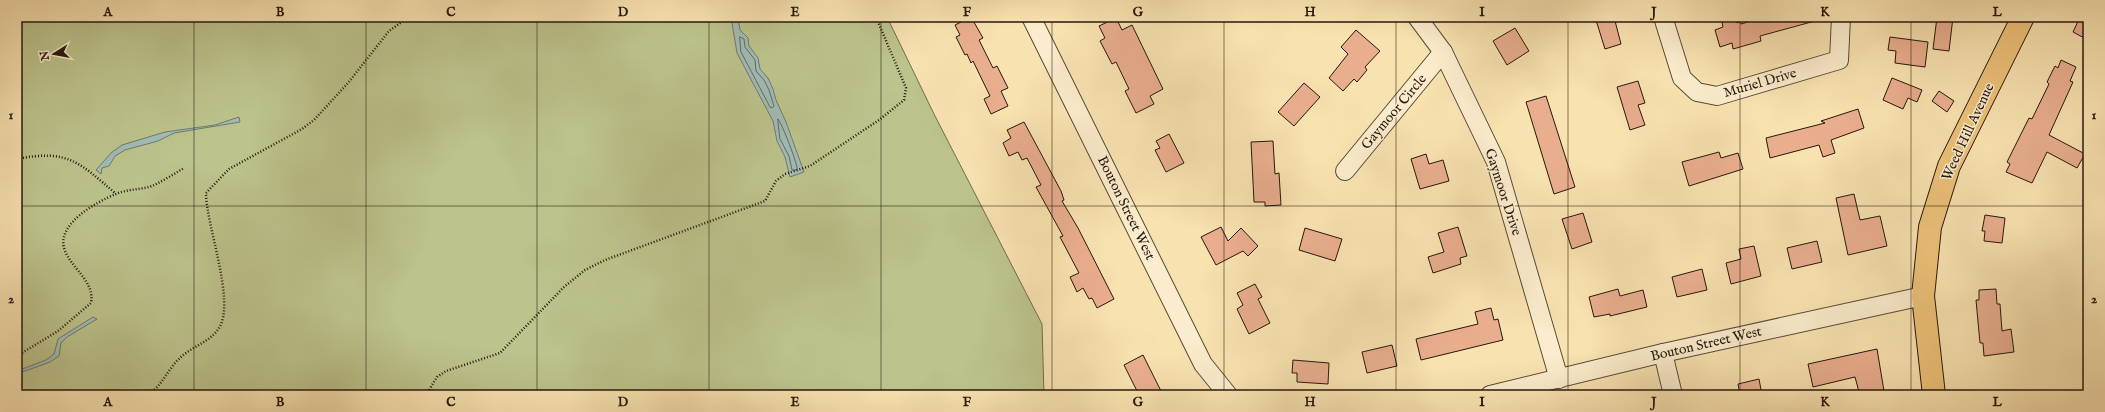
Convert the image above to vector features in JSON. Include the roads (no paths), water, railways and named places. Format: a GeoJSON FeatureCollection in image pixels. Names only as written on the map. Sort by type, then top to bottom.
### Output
{"type":"FeatureCollection","features":[{"type":"Feature","properties":{"kind":"main road","name":"Weed Hill Avenue"},"geometry":{"type":"LineString","coordinates":[[1934,395],[1923,296],[1930,227],[1949,166],[2023,17]]}},
{"type":"Feature","properties":{"kind":"street","name":"Bouton Street West"},"geometry":{"type":"LineString","coordinates":[[1031,17],[1203,364],[1228,395]]}},
{"type":"Feature","properties":{"kind":"street","name":"Gaymoor Drive"},"geometry":{"type":"LineString","coordinates":[[1417,17],[1443,52],[1496,162],[1559,379]]}},
{"type":"Feature","properties":{"kind":"street","name":"Muriel Drive"},"geometry":{"type":"LineString","coordinates":[[1663,17],[1682,78],[1697,92],[1717,96],[1839,60],[1841,17]]}},
{"type":"Feature","properties":{"kind":"street","name":"Gaymoor Circle"},"geometry":{"type":"LineString","coordinates":[[1345,171],[1443,52]]}},
{"type":"Feature","properties":{"kind":"street","name":"Bouton Street West"},"geometry":{"type":"LineString","coordinates":[[1490,395],[1663,353],[1923,296]]}},
{"type":"Feature","properties":{"kind":"street"},"geometry":{"type":"LineString","coordinates":[[1663,353],[1673,395]]}},
{"type":"Feature","properties":{"kind":"water"},"geometry":{"type":"Polygon","coordinates":[[[731,17],[738,17],[740,30],[748,38],[749,46],[758,58],[760,69],[768,78],[804,172],[790,177],[785,157],[777,141],[773,121],[737,53],[731,17]]]}},
{"type":"Feature","properties":{"kind":"water"},"geometry":{"type":"Polygon","coordinates":[[[239,117],[240,122],[174,133],[158,141],[125,150],[115,156],[109,166],[102,168],[101,174],[96,170],[111,153],[122,145],[165,132],[215,125],[239,117]]]}},
{"type":"Feature","properties":{"kind":"water"},"geometry":{"type":"Polygon","coordinates":[[[93,317],[97,319],[67,337],[61,343],[59,356],[50,362],[17,374],[17,371],[46,360],[54,354],[58,339],[93,317]]]}}]}
